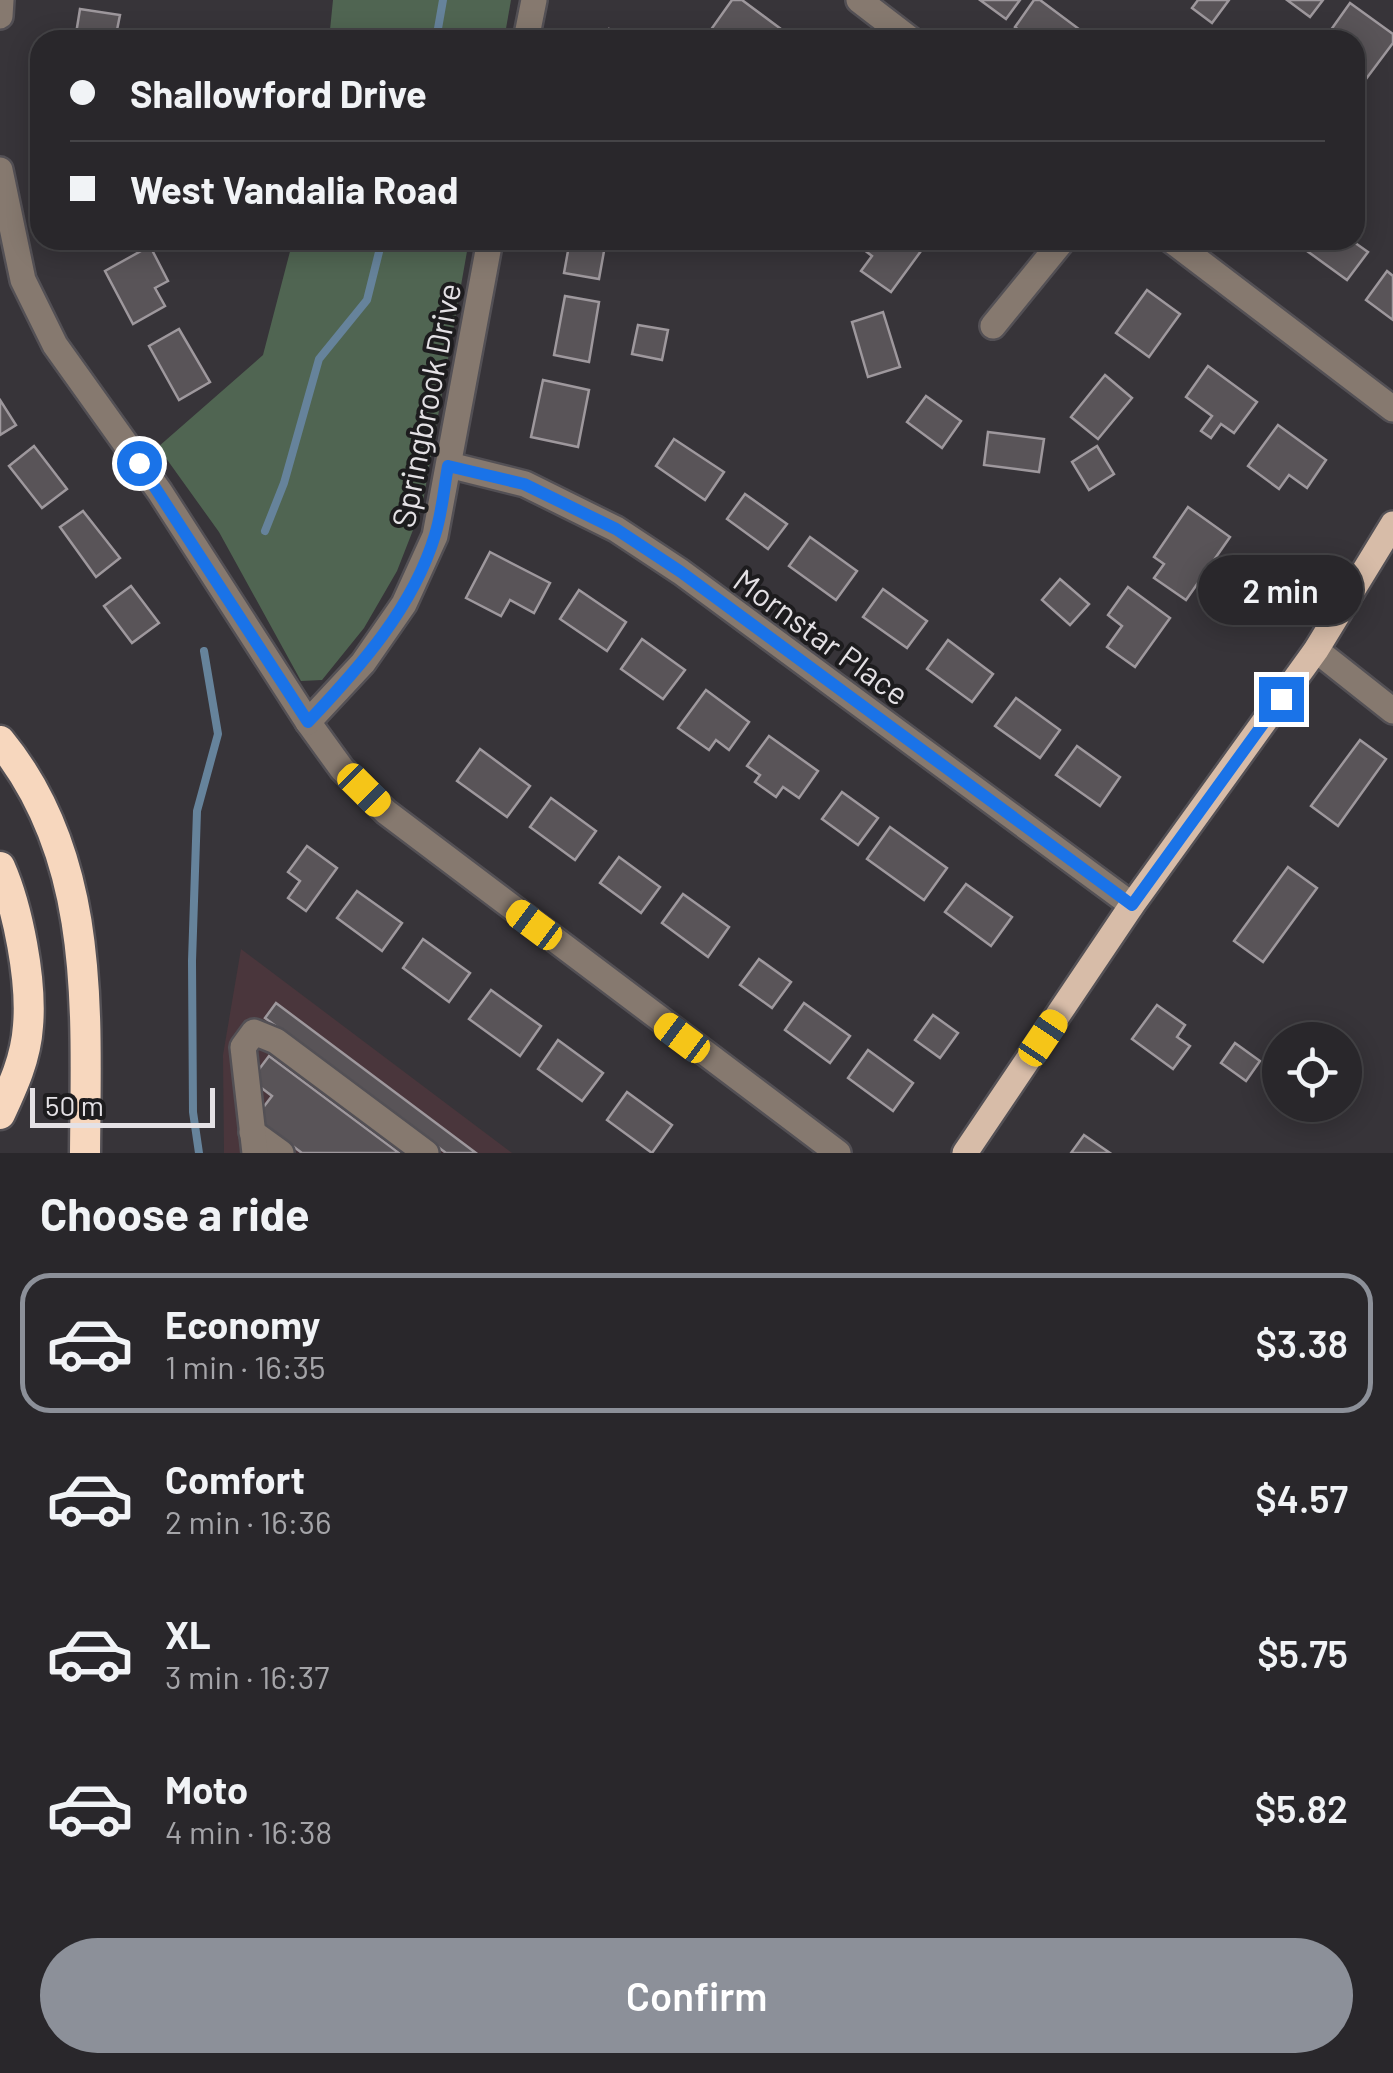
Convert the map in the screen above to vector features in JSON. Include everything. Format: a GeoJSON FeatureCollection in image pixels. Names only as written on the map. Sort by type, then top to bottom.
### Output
{"type":"FeatureCollection","features":[{"type":"Feature","properties":{"kind":"highway"},"geometry":{"type":"LineString","coordinates":[[0,741],[48,818],[79,922],[86,1010],[86,1153]]}},
{"type":"Feature","properties":{"kind":"highway"},"geometry":{"type":"LineString","coordinates":[[0,867],[10,890],[19,936],[28,1025],[18,1074],[0,1114]]}},
{"type":"Feature","properties":{"kind":"main road"},"geometry":{"type":"LineString","coordinates":[[966,1153],[1132,905],[1316,650],[1393,524]]}},
{"type":"Feature","properties":{"kind":"street"},"geometry":{"type":"LineString","coordinates":[[0,16],[1,0]]}},
{"type":"Feature","properties":{"kind":"street"},"geometry":{"type":"LineString","coordinates":[[528,30],[534,0]]}},
{"type":"Feature","properties":{"kind":"street"},"geometry":{"type":"LineString","coordinates":[[859,0],[898,30]]}},
{"type":"Feature","properties":{"kind":"street"},"geometry":{"type":"LineString","coordinates":[[0,170],[23,280],[55,346],[160,492],[342,769],[386,812],[838,1153]]}},
{"type":"Feature","properties":{"kind":"street","name":"Springbrook Drive"},"geometry":{"type":"LineString","coordinates":[[308,722],[363,663],[404,604],[435,536],[488,250]]}},
{"type":"Feature","properties":{"kind":"street"},"geometry":{"type":"LineString","coordinates":[[993,326],[1055,250]]}},
{"type":"Feature","properties":{"kind":"street"},"geometry":{"type":"LineString","coordinates":[[1184,250],[1393,409]]}},
{"type":"Feature","properties":{"kind":"street","name":"Mornstar Place"},"geometry":{"type":"LineString","coordinates":[[448,466],[524,484],[616,529],[681,572],[1132,905]]}},
{"type":"Feature","properties":{"kind":"street"},"geometry":{"type":"LineString","coordinates":[[1316,650],[1393,710]]}},
{"type":"Feature","properties":{"kind":"street"},"geometry":{"type":"LineString","coordinates":[[282,1153],[254,1142],[244,1047],[254,1032],[276,1041],[426,1153]]}},
{"type":"Feature","properties":{"kind":"shaded area"},"geometry":{"type":"Polygon","coordinates":[[[241,949],[512,1153],[224,1153],[223,1055],[241,949]]]}},
{"type":"Feature","properties":{"kind":"green space"},"geometry":{"type":"Polygon","coordinates":[[[333,0],[511,0],[506,30],[330,30],[333,0]]]}},
{"type":"Feature","properties":{"kind":"green space"},"geometry":{"type":"Polygon","coordinates":[[[290,250],[467,250],[422,507],[397,571],[364,628],[322,680],[301,681],[219,532],[158,447],[263,355],[290,250]]]}},
{"type":"Feature","properties":{"kind":"building"},"geometry":{"type":"Polygon","coordinates":[[[732,0],[742,0],[781,29],[780,30],[711,30],[732,0]]]}},
{"type":"Feature","properties":{"kind":"building"},"geometry":{"type":"Polygon","coordinates":[[[980,0],[1020,0],[1006,19],[980,0]]]}},
{"type":"Feature","properties":{"kind":"building"},"geometry":{"type":"Polygon","coordinates":[[[1034,0],[1040,0],[1080,30],[1019,30],[1015,27],[1034,0]]]}},
{"type":"Feature","properties":{"kind":"building"},"geometry":{"type":"Polygon","coordinates":[[[1198,0],[1229,0],[1212,23],[1192,8],[1198,0]]]}},
{"type":"Feature","properties":{"kind":"building"},"geometry":{"type":"Polygon","coordinates":[[[1287,0],[1323,0],[1310,17],[1287,0]]]}},
{"type":"Feature","properties":{"kind":"building"},"geometry":{"type":"Polygon","coordinates":[[[1350,3],[1393,34],[1393,43],[1365,80],[1365,30],[1331,30],[1350,3]]]}},
{"type":"Feature","properties":{"kind":"building"},"geometry":{"type":"Polygon","coordinates":[[[80,9],[120,15],[117,30],[77,30],[80,9]]]}},
{"type":"Feature","properties":{"kind":"building"},"geometry":{"type":"Polygon","coordinates":[[[143,250],[152,250],[168,281],[155,288],[165,306],[133,324],[105,271],[143,250]]]}},
{"type":"Feature","properties":{"kind":"building"},"geometry":{"type":"Polygon","coordinates":[[[568,250],[604,250],[599,279],[564,273],[568,250]]]}},
{"type":"Feature","properties":{"kind":"building"},"geometry":{"type":"Polygon","coordinates":[[[864,250],[921,251],[891,292],[861,271],[872,256],[864,250]]]}},
{"type":"Feature","properties":{"kind":"building"},"geometry":{"type":"Polygon","coordinates":[[[1306,250],[1368,252],[1347,280],[1306,250]]]}},
{"type":"Feature","properties":{"kind":"building"},"geometry":{"type":"Polygon","coordinates":[[[1387,271],[1393,276],[1393,320],[1366,300],[1387,271]]]}},
{"type":"Feature","properties":{"kind":"building"},"geometry":{"type":"Polygon","coordinates":[[[1147,290],[1180,314],[1149,357],[1116,333],[1147,290]]]}},
{"type":"Feature","properties":{"kind":"building"},"geometry":{"type":"Polygon","coordinates":[[[565,296],[599,302],[589,362],[554,355],[565,296]]]}},
{"type":"Feature","properties":{"kind":"building"},"geometry":{"type":"Polygon","coordinates":[[[883,312],[900,367],[868,377],[852,322],[883,312]]]}},
{"type":"Feature","properties":{"kind":"building"},"geometry":{"type":"Polygon","coordinates":[[[638,325],[668,330],[662,360],[632,354],[638,325]]]}},
{"type":"Feature","properties":{"kind":"building"},"geometry":{"type":"Polygon","coordinates":[[[179,329],[210,382],[179,400],[149,346],[179,329]]]}},
{"type":"Feature","properties":{"kind":"building"},"geometry":{"type":"Polygon","coordinates":[[[1208,366],[1257,402],[1234,433],[1221,424],[1211,438],[1201,431],[1212,416],[1186,397],[1208,366]]]}},
{"type":"Feature","properties":{"kind":"building"},"geometry":{"type":"Polygon","coordinates":[[[1105,375],[1132,398],[1098,439],[1071,417],[1105,375]]]}},
{"type":"Feature","properties":{"kind":"building"},"geometry":{"type":"Polygon","coordinates":[[[543,380],[589,390],[578,447],[531,437],[543,380]]]}},
{"type":"Feature","properties":{"kind":"building"},"geometry":{"type":"Polygon","coordinates":[[[926,396],[961,421],[942,448],[907,422],[926,396]]]}},
{"type":"Feature","properties":{"kind":"building"},"geometry":{"type":"Polygon","coordinates":[[[0,400],[16,425],[0,435],[0,400]]]}},
{"type":"Feature","properties":{"kind":"building"},"geometry":{"type":"Polygon","coordinates":[[[1278,425],[1326,460],[1307,488],[1289,475],[1279,489],[1248,466],[1278,425]]]}},
{"type":"Feature","properties":{"kind":"building"},"geometry":{"type":"Polygon","coordinates":[[[988,432],[1044,439],[1039,472],[984,465],[988,432]]]}},
{"type":"Feature","properties":{"kind":"building"},"geometry":{"type":"Polygon","coordinates":[[[674,439],[724,472],[705,500],[656,466],[674,439]]]}},
{"type":"Feature","properties":{"kind":"building"},"geometry":{"type":"Polygon","coordinates":[[[34,446],[67,489],[42,508],[9,466],[34,446]]]}},
{"type":"Feature","properties":{"kind":"building"},"geometry":{"type":"Polygon","coordinates":[[[1097,446],[1114,474],[1089,490],[1072,462],[1097,446]]]}},
{"type":"Feature","properties":{"kind":"building"},"geometry":{"type":"Polygon","coordinates":[[[745,494],[787,524],[768,549],[727,519],[745,494]]]}},
{"type":"Feature","properties":{"kind":"building"},"geometry":{"type":"Polygon","coordinates":[[[1188,507],[1230,537],[1186,600],[1154,578],[1164,564],[1154,557],[1188,507]]]}},
{"type":"Feature","properties":{"kind":"building"},"geometry":{"type":"Polygon","coordinates":[[[83,511],[120,558],[96,577],[60,527],[83,511]]]}},
{"type":"Feature","properties":{"kind":"building"},"geometry":{"type":"Polygon","coordinates":[[[810,537],[857,571],[836,600],[789,566],[810,537]]]}},
{"type":"Feature","properties":{"kind":"building"},"geometry":{"type":"Polygon","coordinates":[[[490,552],[550,583],[534,613],[510,600],[501,616],[466,598],[490,552]]]}},
{"type":"Feature","properties":{"kind":"building"},"geometry":{"type":"Polygon","coordinates":[[[1060,579],[1089,604],[1070,625],[1042,600],[1060,579]]]}},
{"type":"Feature","properties":{"kind":"building"},"geometry":{"type":"Polygon","coordinates":[[[131,586],[159,623],[132,643],[104,606],[131,586]]]}},
{"type":"Feature","properties":{"kind":"building"},"geometry":{"type":"Polygon","coordinates":[[[1128,587],[1170,618],[1135,667],[1107,647],[1122,626],[1108,615],[1128,587]]]}},
{"type":"Feature","properties":{"kind":"building"},"geometry":{"type":"Polygon","coordinates":[[[883,589],[927,621],[907,648],[863,617],[883,589]]]}},
{"type":"Feature","properties":{"kind":"building"},"geometry":{"type":"Polygon","coordinates":[[[579,590],[626,622],[607,651],[560,619],[579,590]]]}},
{"type":"Feature","properties":{"kind":"building"},"geometry":{"type":"Polygon","coordinates":[[[642,639],[685,670],[663,699],[621,669],[642,639]]]}},
{"type":"Feature","properties":{"kind":"building"},"geometry":{"type":"Polygon","coordinates":[[[948,640],[993,674],[972,702],[927,669],[948,640]]]}},
{"type":"Feature","properties":{"kind":"building"},"geometry":{"type":"Polygon","coordinates":[[[706,690],[749,722],[729,750],[716,740],[709,750],[678,728],[706,690]]]}},
{"type":"Feature","properties":{"kind":"building"},"geometry":{"type":"Polygon","coordinates":[[[1016,698],[1060,730],[1040,758],[995,726],[1016,698]]]}},
{"type":"Feature","properties":{"kind":"building"},"geometry":{"type":"Polygon","coordinates":[[[769,736],[818,771],[799,798],[783,787],[776,797],[755,782],[760,775],[747,766],[769,736]]]}},
{"type":"Feature","properties":{"kind":"building"},"geometry":{"type":"Polygon","coordinates":[[[1360,740],[1386,759],[1338,826],[1311,806],[1360,740]]]}},
{"type":"Feature","properties":{"kind":"building"},"geometry":{"type":"Polygon","coordinates":[[[1077,746],[1120,777],[1100,806],[1056,775],[1077,746]]]}},
{"type":"Feature","properties":{"kind":"building"},"geometry":{"type":"Polygon","coordinates":[[[480,749],[530,786],[507,817],[457,781],[480,749]]]}},
{"type":"Feature","properties":{"kind":"building"},"geometry":{"type":"Polygon","coordinates":[[[842,792],[878,818],[858,845],[822,819],[842,792]]]}},
{"type":"Feature","properties":{"kind":"building"},"geometry":{"type":"Polygon","coordinates":[[[551,798],[596,831],[575,860],[530,827],[551,798]]]}},
{"type":"Feature","properties":{"kind":"building"},"geometry":{"type":"Polygon","coordinates":[[[890,827],[947,868],[924,900],[867,859],[890,827]]]}},
{"type":"Feature","properties":{"kind":"building"},"geometry":{"type":"Polygon","coordinates":[[[307,846],[337,868],[306,911],[288,898],[300,881],[288,872],[307,846]]]}},
{"type":"Feature","properties":{"kind":"building"},"geometry":{"type":"Polygon","coordinates":[[[619,857],[660,887],[641,913],[600,883],[619,857]]]}},
{"type":"Feature","properties":{"kind":"building"},"geometry":{"type":"Polygon","coordinates":[[[1288,867],[1317,888],[1263,962],[1234,941],[1288,867]]]}},
{"type":"Feature","properties":{"kind":"building"},"geometry":{"type":"Polygon","coordinates":[[[966,884],[1012,917],[991,946],[945,912],[966,884]]]}},
{"type":"Feature","properties":{"kind":"building"},"geometry":{"type":"Polygon","coordinates":[[[357,891],[402,923],[382,951],[337,918],[357,891]]]}},
{"type":"Feature","properties":{"kind":"building"},"geometry":{"type":"Polygon","coordinates":[[[683,894],[729,927],[708,957],[662,923],[683,894]]]}},
{"type":"Feature","properties":{"kind":"building"},"geometry":{"type":"Polygon","coordinates":[[[423,939],[470,973],[449,1002],[403,968],[423,939]]]}},
{"type":"Feature","properties":{"kind":"building"},"geometry":{"type":"Polygon","coordinates":[[[759,959],[791,982],[772,1008],[740,985],[759,959]]]}},
{"type":"Feature","properties":{"kind":"building"},"geometry":{"type":"Polygon","coordinates":[[[491,990],[541,1026],[520,1056],[469,1019],[491,990]]]}},
{"type":"Feature","properties":{"kind":"building"},"geometry":{"type":"Polygon","coordinates":[[[276,1003],[476,1153],[446,1153],[265,1018],[276,1003]]]}},
{"type":"Feature","properties":{"kind":"building"},"geometry":{"type":"Polygon","coordinates":[[[804,1003],[850,1036],[830,1063],[785,1030],[804,1003]]]}},
{"type":"Feature","properties":{"kind":"building"},"geometry":{"type":"Polygon","coordinates":[[[1157,1005],[1185,1025],[1177,1037],[1190,1046],[1173,1069],[1132,1039],[1157,1005]]]}},
{"type":"Feature","properties":{"kind":"building"},"geometry":{"type":"Polygon","coordinates":[[[933,1015],[958,1033],[940,1058],[915,1040],[933,1015]]]}},
{"type":"Feature","properties":{"kind":"building"},"geometry":{"type":"Polygon","coordinates":[[[558,1040],[603,1073],[582,1101],[538,1069],[558,1040]]]}},
{"type":"Feature","properties":{"kind":"building"},"geometry":{"type":"Polygon","coordinates":[[[1235,1043],[1260,1061],[1246,1081],[1221,1063],[1235,1043]]]}},
{"type":"Feature","properties":{"kind":"building"},"geometry":{"type":"Polygon","coordinates":[[[868,1050],[913,1083],[893,1111],[848,1078],[868,1050]]]}},
{"type":"Feature","properties":{"kind":"building"},"geometry":{"type":"Polygon","coordinates":[[[269,1056],[399,1153],[302,1153],[255,1118],[272,1096],[251,1080],[269,1056]]]}},
{"type":"Feature","properties":{"kind":"building"},"geometry":{"type":"Polygon","coordinates":[[[627,1092],[672,1125],[652,1153],[607,1120],[627,1092]]]}},
{"type":"Feature","properties":{"kind":"building"},"geometry":{"type":"Polygon","coordinates":[[[1084,1135],[1110,1153],[1071,1153],[1084,1135]]]}},
{"type":"Feature","properties":{"kind":"waterway"},"geometry":{"type":"LineString","coordinates":[[438,30],[443,0]]}},
{"type":"Feature","properties":{"kind":"waterway"},"geometry":{"type":"LineString","coordinates":[[265,531],[284,483],[319,359],[367,300],[380,250]]}},
{"type":"Feature","properties":{"kind":"waterway"},"geometry":{"type":"LineString","coordinates":[[199,1153],[193,1112],[192,961],[197,811],[218,734],[204,651]]}},
{"type":"Feature","properties":{"kind":"route"},"geometry":{"type":"LineString","coordinates":[[139,463],[308,722],[363,663],[404,604],[435,536],[448,466],[524,484],[616,529],[681,572],[1132,905],[1281,699]]}}]}
